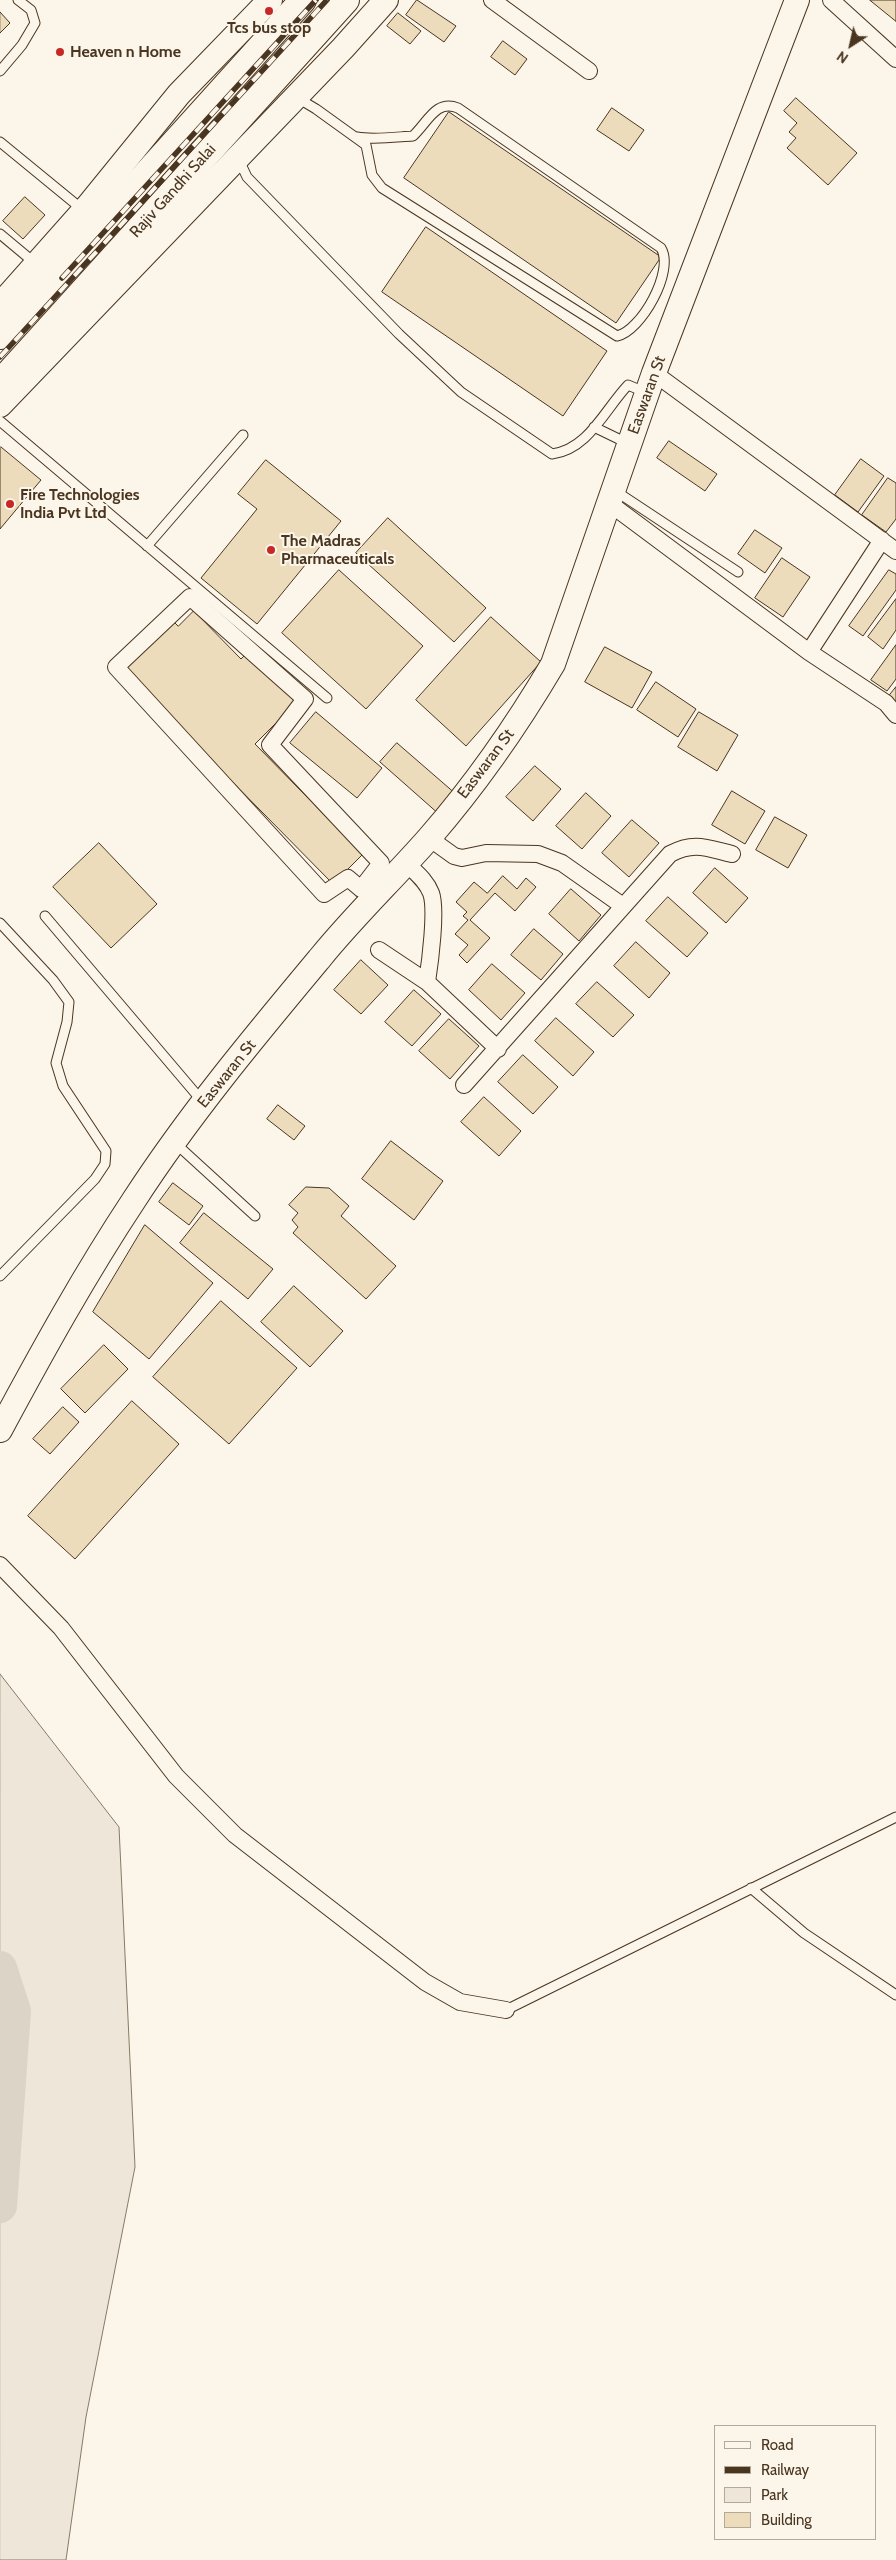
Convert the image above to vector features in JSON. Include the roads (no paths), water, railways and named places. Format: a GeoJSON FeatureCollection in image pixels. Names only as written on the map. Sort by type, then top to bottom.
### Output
{"type":"FeatureCollection","features":[{"type":"Feature","properties":{"kind":"main road","name":"Rajiv Gandhi Salai"},"geometry":{"type":"LineString","coordinates":[[0,336],[304,0]]}},
{"type":"Feature","properties":{"kind":"main road","name":"Rajiv Gandhi Salai"},"geometry":{"type":"LineString","coordinates":[[0,383],[346,0]]}},
{"type":"Feature","properties":{"kind":"street"},"geometry":{"type":"LineString","coordinates":[[0,305],[84,210],[179,94],[270,0]]}},
{"type":"Feature","properties":{"kind":"street"},"geometry":{"type":"LineString","coordinates":[[0,405],[296,97],[386,0]]}},
{"type":"Feature","properties":{"kind":"street"},"geometry":{"type":"LineString","coordinates":[[492,0],[589,71]]}},
{"type":"Feature","properties":{"kind":"street","name":"Easwaran St"},"geometry":{"type":"LineString","coordinates":[[0,1430],[44,1348],[87,1274],[134,1199],[174,1142],[382,876],[406,863],[429,838],[484,769],[527,708],[553,664],[651,383],[797,0]]}},
{"type":"Feature","properties":{"kind":"street"},"geometry":{"type":"LineString","coordinates":[[831,0],[896,59]]}},
{"type":"Feature","properties":{"kind":"street"},"geometry":{"type":"LineString","coordinates":[[319,29],[342,48]]}},
{"type":"Feature","properties":{"kind":"street"},"geometry":{"type":"LineString","coordinates":[[651,383],[896,551]]}},
{"type":"Feature","properties":{"kind":"street"},"geometry":{"type":"LineString","coordinates":[[611,496],[809,652],[886,703],[896,714]]}},
{"type":"Feature","properties":{"kind":"street"},"geometry":{"type":"LineString","coordinates":[[809,652],[882,540]]}},
{"type":"Feature","properties":{"kind":"street"},"geometry":{"type":"LineString","coordinates":[[190,597],[305,699],[270,745],[381,863],[382,876],[361,889],[348,878],[324,894],[116,668],[190,597]]}},
{"type":"Feature","properties":{"kind":"street"},"geometry":{"type":"LineString","coordinates":[[429,838],[454,856],[462,858],[486,853],[538,854],[562,863],[623,906]]}},
{"type":"Feature","properties":{"kind":"street"},"geometry":{"type":"LineString","coordinates":[[464,1085],[670,854],[683,847],[701,846],[732,854]]}},
{"type":"Feature","properties":{"kind":"street"},"geometry":{"type":"LineString","coordinates":[[406,863],[423,880],[431,894],[430,958],[427,982]]}},
{"type":"Feature","properties":{"kind":"street"},"geometry":{"type":"LineString","coordinates":[[379,950],[427,982],[498,1048]]}},
{"type":"Feature","properties":{"kind":"street"},"geometry":{"type":"LineString","coordinates":[[0,1565],[61,1628],[176,1776],[235,1835],[425,1982],[460,2002],[506,2010]]}},
{"type":"Feature","properties":{"kind":"lane"},"geometry":{"type":"LineString","coordinates":[[0,71],[22,45],[34,23],[32,10],[18,0]]}},
{"type":"Feature","properties":{"kind":"lane"},"geometry":{"type":"LineString","coordinates":[[296,97],[357,137],[366,145],[372,175],[382,188],[617,336],[626,334],[636,324],[663,280],[666,256],[661,248],[458,108],[448,104],[439,107],[413,136],[368,139],[357,137]]}},
{"type":"Feature","properties":{"kind":"lane"},"geometry":{"type":"LineString","coordinates":[[0,142],[84,210]]}},
{"type":"Feature","properties":{"kind":"lane"},"geometry":{"type":"LineString","coordinates":[[238,157],[247,177],[399,334],[461,392],[552,454],[573,448],[594,427],[628,385],[651,383]]}},
{"type":"Feature","properties":{"kind":"lane"},"geometry":{"type":"LineString","coordinates":[[0,234],[36,264]]}},
{"type":"Feature","properties":{"kind":"lane"},"geometry":{"type":"LineString","coordinates":[[0,421],[327,698]]}},
{"type":"Feature","properties":{"kind":"lane"},"geometry":{"type":"LineString","coordinates":[[594,427],[629,444]]}},
{"type":"Feature","properties":{"kind":"lane"},"geometry":{"type":"LineString","coordinates":[[147,546],[243,435]]}},
{"type":"Feature","properties":{"kind":"lane"},"geometry":{"type":"LineString","coordinates":[[611,496],[738,572]]}},
{"type":"Feature","properties":{"kind":"lane"},"geometry":{"type":"LineString","coordinates":[[44,916],[203,1103]]}},
{"type":"Feature","properties":{"kind":"lane"},"geometry":{"type":"LineString","coordinates":[[0,924],[54,980],[69,1002],[67,1022],[56,1063],[63,1086],[106,1151],[105,1164],[95,1179],[0,1276]]}},
{"type":"Feature","properties":{"kind":"lane"},"geometry":{"type":"LineString","coordinates":[[174,1142],[255,1216]]}},
{"type":"Feature","properties":{"kind":"lane"},"geometry":{"type":"LineString","coordinates":[[506,2010],[896,1817]]}},
{"type":"Feature","properties":{"kind":"lane"},"geometry":{"type":"LineString","coordinates":[[752,1888],[804,1934],[896,1995]]}},
{"type":"Feature","properties":{"kind":"waterway"},"geometry":{"type":"LineString","coordinates":[[0,1968],[14,2011],[0,2206]]}},
{"type":"Feature","properties":{"kind":"railway"},"geometry":{"type":"LineString","coordinates":[[62,278],[316,0]]}},
{"type":"Feature","properties":{"kind":"railway"},"geometry":{"type":"LineString","coordinates":[[0,357],[327,0]]}},
{"type":"Feature","properties":{"kind":"place","name":"Tcs bus stop"},"geometry":{"type":"Point","coordinates":[269,11]}},
{"type":"Feature","properties":{"kind":"place","name":"Heaven n Home"},"geometry":{"type":"Point","coordinates":[60,52]}},
{"type":"Feature","properties":{"kind":"place","name":"Fire Technologies India Pvt Ltd"},"geometry":{"type":"Point","coordinates":[10,504]}},
{"type":"Feature","properties":{"kind":"place","name":"The Madras Pharmaceuticals"},"geometry":{"type":"Point","coordinates":[271,550]}}]}
